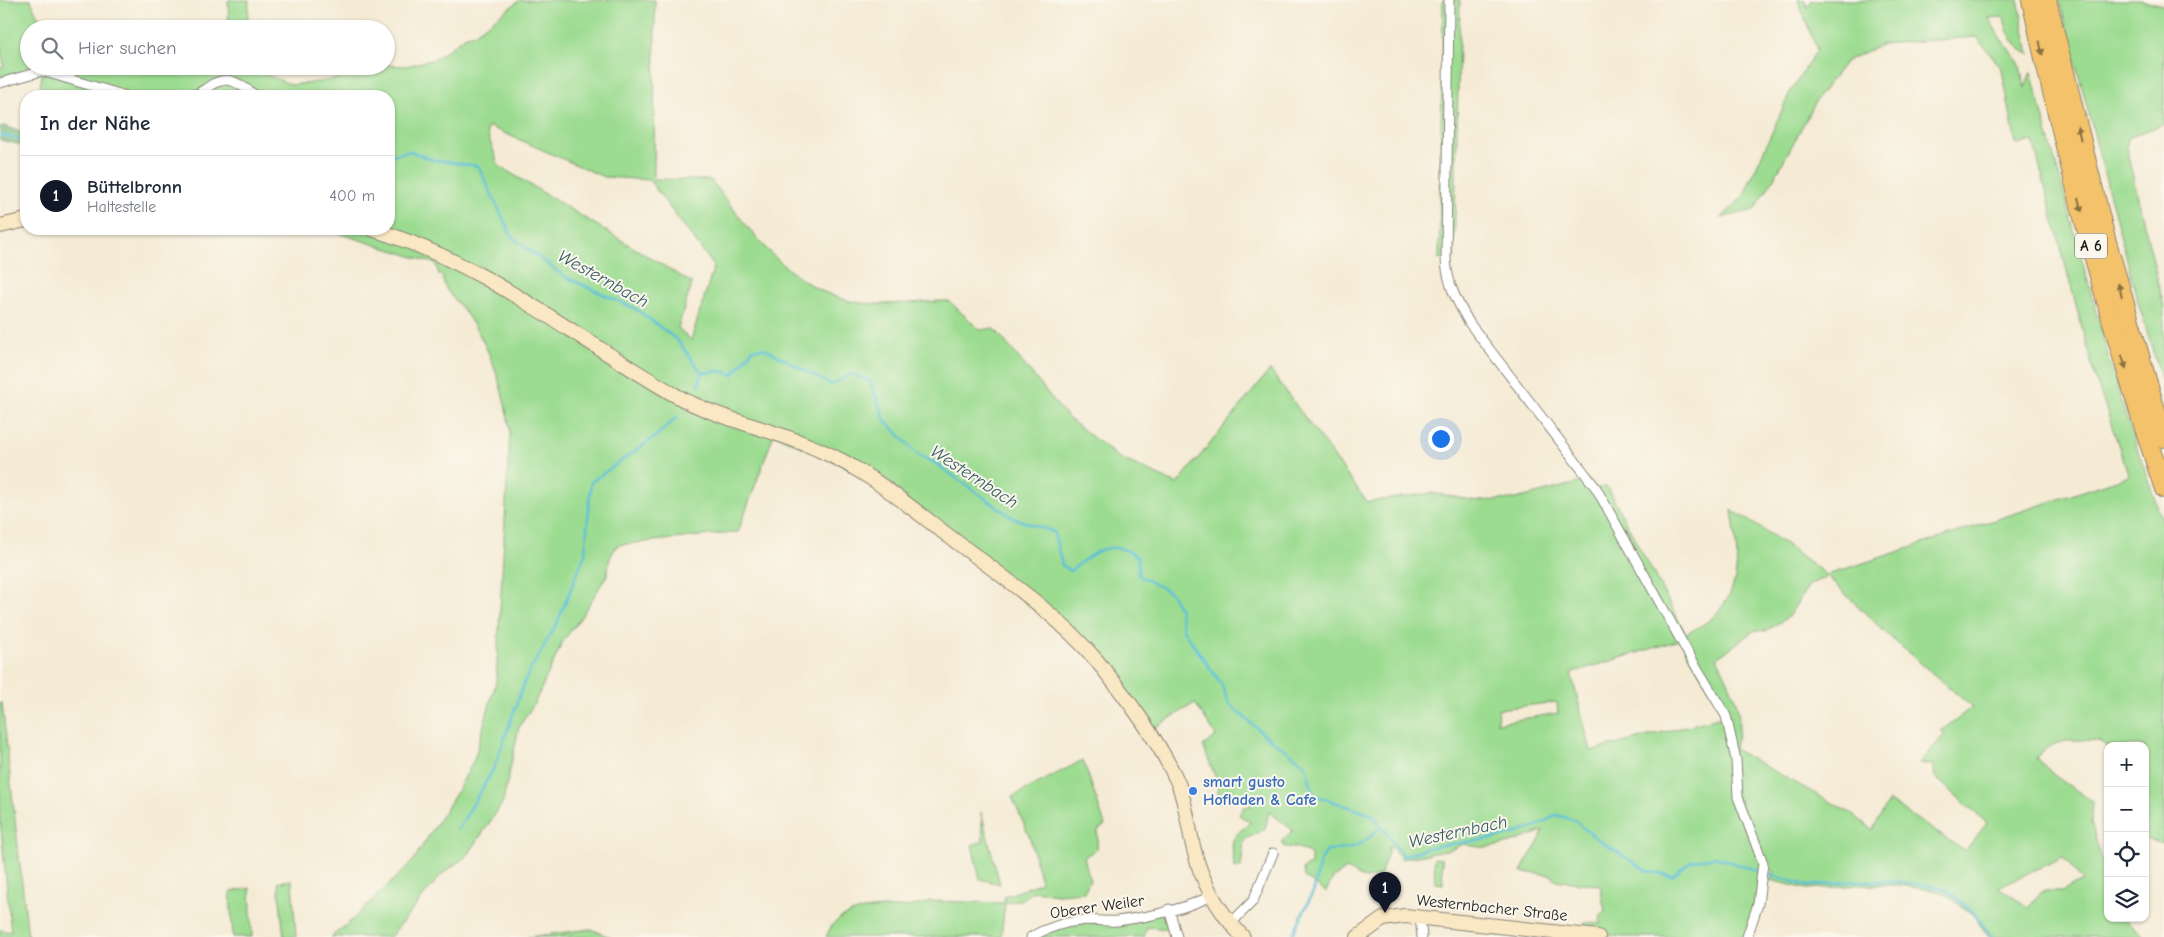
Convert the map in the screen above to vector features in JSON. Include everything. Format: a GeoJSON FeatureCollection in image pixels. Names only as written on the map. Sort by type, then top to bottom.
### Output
{"type":"FeatureCollection","features":[{"type":"Feature","properties":{"kind":"highway","name":"A 6"},"geometry":{"type":"LineString","coordinates":[[2031,0],[2045,68],[2104,292],[2164,489]]}},
{"type":"Feature","properties":{"kind":"highway","name":"A 6"},"geometry":{"type":"LineString","coordinates":[[2047,0],[2105,235],[2164,438]]}},
{"type":"Feature","properties":{"kind":"street"},"geometry":{"type":"LineString","coordinates":[[1449,0],[1446,259],[1447,273],[1453,296],[1470,324],[1596,488],[1680,640],[1726,716],[1736,760],[1738,797],[1763,863],[1758,904],[1747,937]]}},
{"type":"Feature","properties":{"kind":"street"},"geometry":{"type":"LineString","coordinates":[[0,84],[29,75]]}},
{"type":"Feature","properties":{"kind":"street"},"geometry":{"type":"LineString","coordinates":[[55,75],[106,90]]}},
{"type":"Feature","properties":{"kind":"street"},"geometry":{"type":"LineString","coordinates":[[200,90],[214,82],[229,79],[240,83],[249,90]]}},
{"type":"Feature","properties":{"kind":"street"},"geometry":{"type":"LineString","coordinates":[[0,226],[20,221]]}},
{"type":"Feature","properties":{"kind":"street"},"geometry":{"type":"LineString","coordinates":[[390,235],[420,245],[488,278],[633,369],[700,408],[817,448],[874,480],[1030,598],[1095,659],[1140,718],[1178,783],[1199,868],[1211,896],[1230,924],[1243,937]]}},
{"type":"Feature","properties":{"kind":"street"},"geometry":{"type":"LineString","coordinates":[[1230,924],[1256,897],[1274,853]]}},
{"type":"Feature","properties":{"kind":"street","name":"Oberer Weiler"},"geometry":{"type":"LineString","coordinates":[[1031,937],[1049,926],[1086,920],[1115,921],[1170,910],[1211,896]]}},
{"type":"Feature","properties":{"kind":"street","name":"Oberer Weiler"},"geometry":{"type":"LineString","coordinates":[[1170,910],[1177,937]]}},
{"type":"Feature","properties":{"kind":"street","name":"Westernbacher Straße"},"geometry":{"type":"LineString","coordinates":[[1358,937],[1383,920],[1405,916],[1598,937]]}},
{"type":"Feature","properties":{"kind":"street"},"geometry":{"type":"LineString","coordinates":[[1420,917],[1422,937]]}},
{"type":"Feature","properties":{"kind":"green space"},"geometry":{"type":"Polygon","coordinates":[[[0,0],[31,0],[41,20],[20,20],[20,75],[31,75],[0,83],[0,68],[4,66],[0,43],[0,0]]]}},
{"type":"Feature","properties":{"kind":"green space"},"geometry":{"type":"Polygon","coordinates":[[[228,0],[249,0],[248,20],[229,20],[228,0]]]}},
{"type":"Feature","properties":{"kind":"green space"},"geometry":{"type":"Polygon","coordinates":[[[520,0],[655,0],[654,179],[711,180],[741,219],[775,257],[793,273],[814,287],[836,297],[861,303],[949,301],[980,330],[994,328],[1068,418],[1118,457],[1177,484],[1270,370],[1367,502],[1431,493],[1478,501],[1516,499],[1589,480],[1596,488],[1607,487],[1686,634],[1713,617],[1730,593],[1734,581],[1737,554],[1732,510],[1784,543],[1827,575],[2129,476],[2094,374],[2033,141],[2016,145],[2002,69],[1977,37],[1883,44],[1846,61],[1817,99],[1776,175],[1754,210],[1721,218],[1743,197],[1790,92],[1817,50],[1798,0],[1805,0],[1807,7],[1812,0],[2018,0],[2029,54],[2019,48],[2012,39],[2004,17],[1989,18],[2000,38],[2019,62],[2025,88],[2031,72],[2119,396],[2164,526],[2164,844],[2149,840],[2149,742],[2104,742],[2104,746],[2099,741],[2065,741],[2042,751],[2036,758],[2055,776],[2092,801],[2091,822],[2104,867],[2104,922],[2128,922],[2145,937],[1989,937],[1972,914],[1942,892],[1899,885],[1860,885],[1807,889],[1770,880],[1775,872],[1763,864],[1747,937],[1623,937],[1583,932],[1584,922],[1600,924],[1601,914],[1605,912],[1600,885],[1554,880],[1552,875],[1521,872],[1539,842],[1543,831],[1504,845],[1485,847],[1464,844],[1450,850],[1402,859],[1390,846],[1380,876],[1365,879],[1347,869],[1333,878],[1326,892],[1304,877],[1303,869],[1311,864],[1311,854],[1299,848],[1285,847],[1282,841],[1293,830],[1269,812],[1265,829],[1244,840],[1241,868],[1234,867],[1232,846],[1234,838],[1250,822],[1239,815],[1244,807],[1251,806],[1247,799],[1219,802],[1217,781],[1203,746],[1216,736],[1195,703],[1153,729],[1095,659],[875,480],[774,434],[738,532],[617,545],[610,558],[607,575],[581,617],[563,641],[535,702],[519,727],[503,802],[468,855],[441,875],[390,937],[331,937],[351,921],[412,862],[457,792],[474,760],[496,682],[510,431],[504,399],[489,353],[464,311],[447,290],[443,276],[439,275],[436,264],[344,235],[395,235],[395,90],[254,90],[231,80],[243,90],[40,90],[42,75],[267,75],[292,85],[326,81],[346,75],[395,75],[395,65],[406,66],[435,59],[466,36],[474,34],[520,0]],[[488,126],[487,133],[499,166],[692,283],[678,328],[691,340],[714,266],[649,180],[604,177],[488,126]],[[1827,576],[1809,585],[1788,617],[1766,631],[1755,630],[1717,658],[1736,702],[1739,724],[1734,749],[1854,815],[1872,830],[1889,801],[1965,851],[1987,823],[1935,777],[1933,765],[1919,763],[1945,734],[1941,731],[1972,707],[1890,637],[1827,576]],[[1680,640],[1571,673],[1591,751],[1726,716],[1680,640]],[[1557,702],[1498,709],[1497,723],[1558,713],[1557,702]],[[2063,857],[1998,887],[2028,907],[2042,891],[2061,891],[2083,881],[2063,857]]]}},
{"type":"Feature","properties":{"kind":"green space"},"geometry":{"type":"Polygon","coordinates":[[[1443,0],[1460,0],[1454,258],[1439,259],[1443,0]]]}},
{"type":"Feature","properties":{"kind":"green space"},"geometry":{"type":"Polygon","coordinates":[[[2059,0],[2141,0],[2164,5],[2164,124],[2127,138],[2128,156],[2164,307],[2164,388],[2136,295],[2059,0]]]}},
{"type":"Feature","properties":{"kind":"green space"},"geometry":{"type":"Polygon","coordinates":[[[4,126],[20,132],[20,145],[0,140],[0,127],[4,126]]]}},
{"type":"Feature","properties":{"kind":"green space"},"geometry":{"type":"Polygon","coordinates":[[[0,703],[2,703],[28,937],[0,937],[0,930],[11,932],[0,818],[0,703]]]}},
{"type":"Feature","properties":{"kind":"green space"},"geometry":{"type":"Polygon","coordinates":[[[1083,760],[1105,825],[1098,830],[1097,849],[1084,857],[1090,880],[1084,892],[1058,894],[1034,891],[1023,899],[1005,903],[1004,897],[1041,882],[1030,838],[1012,797],[1083,760]]]}},
{"type":"Feature","properties":{"kind":"green space"},"geometry":{"type":"Polygon","coordinates":[[[981,812],[1000,884],[980,879],[972,845],[983,841],[981,812]]]}},
{"type":"Feature","properties":{"kind":"green space"},"geometry":{"type":"Polygon","coordinates":[[[1434,858],[1442,859],[1443,884],[1435,883],[1434,858]]]}},
{"type":"Feature","properties":{"kind":"green space"},"geometry":{"type":"Polygon","coordinates":[[[292,880],[296,937],[284,937],[278,882],[292,880]]]}},
{"type":"Feature","properties":{"kind":"green space"},"geometry":{"type":"Polygon","coordinates":[[[250,888],[252,937],[233,937],[230,892],[250,888]]]}},
{"type":"Feature","properties":{"kind":"green space"},"geometry":{"type":"Polygon","coordinates":[[[930,901],[1005,903],[1001,937],[826,937],[834,924],[844,916],[858,911],[904,907],[930,901]]]}},
{"type":"Feature","properties":{"kind":"green space"},"geometry":{"type":"Polygon","coordinates":[[[1169,909],[1174,930],[1147,927],[1144,937],[1031,937],[1049,926],[1115,921],[1169,909]]]}},
{"type":"Feature","properties":{"kind":"green space"},"geometry":{"type":"Polygon","coordinates":[[[591,929],[610,937],[528,937],[591,929]]]}},
{"type":"Feature","properties":{"kind":"waterway","name":"Westernbach"},"geometry":{"type":"LineString","coordinates":[[0,135],[20,139]]}},
{"type":"Feature","properties":{"kind":"waterway","name":"Westernbach"},"geometry":{"type":"LineString","coordinates":[[395,155],[410,151],[433,160],[478,166],[512,237],[565,277],[636,309],[677,340],[702,373],[721,371],[733,375],[753,349],[764,348],[831,385],[852,374],[870,381],[885,420],[918,455],[935,463],[1013,518],[1054,532],[1062,565],[1070,571],[1094,553],[1110,548],[1119,548],[1138,557],[1138,575],[1171,593],[1179,607],[1183,630],[1222,685],[1229,704],[1266,736],[1305,764],[1314,795],[1373,815],[1403,856],[1433,847],[1513,834],[1542,823],[1556,815],[1574,820],[1597,839],[1647,871],[1672,876],[1691,861],[1715,857],[1759,871]]}},
{"type":"Feature","properties":{"kind":"waterway"},"geometry":{"type":"LineString","coordinates":[[698,385],[702,373]]}},
{"type":"Feature","properties":{"kind":"waterway"},"geometry":{"type":"LineString","coordinates":[[458,830],[494,768],[525,680],[557,623],[585,554],[591,482],[655,437],[677,417]]}},
{"type":"Feature","properties":{"kind":"waterway"},"geometry":{"type":"LineString","coordinates":[[1293,934],[1314,890],[1320,861],[1328,850],[1357,846],[1368,839],[1380,827]]}},
{"type":"Feature","properties":{"kind":"waterway","name":"Westernbach"},"geometry":{"type":"LineString","coordinates":[[1764,873],[1808,886],[1859,881],[1899,882],[1944,888],[1973,912],[1992,937]]}},
{"type":"Feature","properties":{"kind":"place","name":"smart gusto Hofladen & Cafe"},"geometry":{"type":"Point","coordinates":[1193,791]}},
{"type":"Feature","properties":{"kind":"place","name":"Büttelbronn"},"geometry":{"type":"Point","coordinates":[1385,913]}}]}
